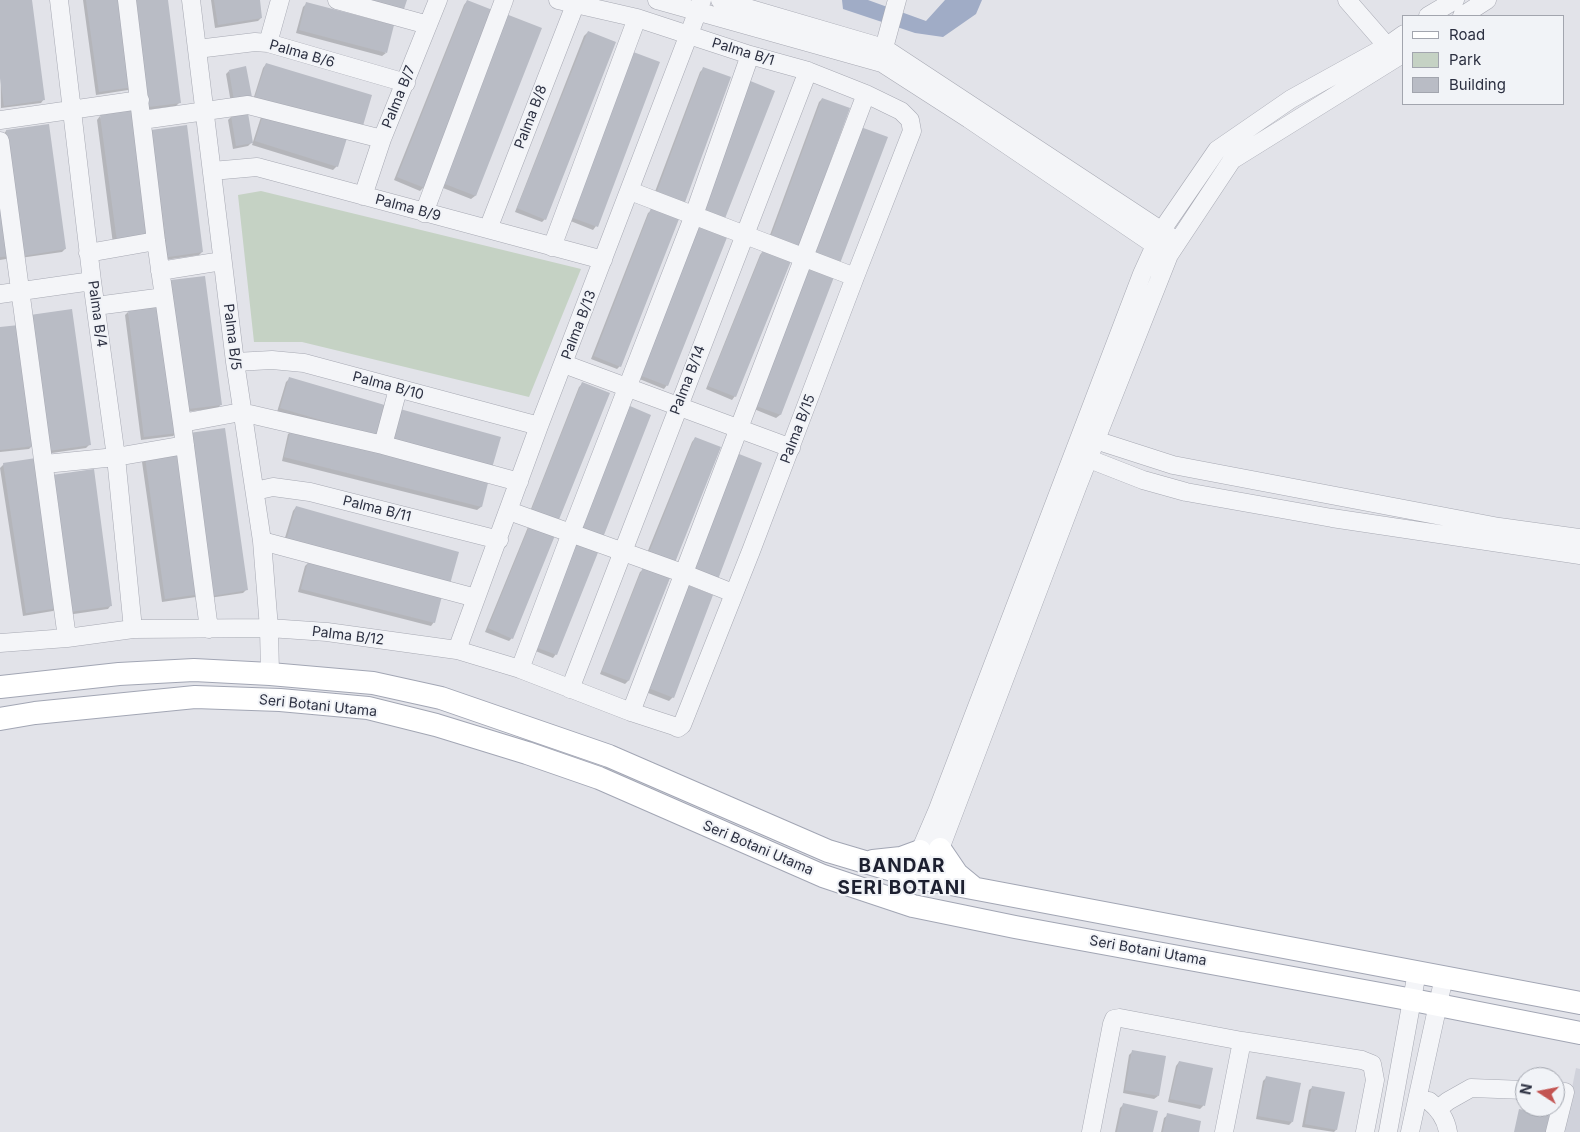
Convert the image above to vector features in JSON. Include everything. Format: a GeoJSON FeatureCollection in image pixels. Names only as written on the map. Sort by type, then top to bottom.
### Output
{"type":"FeatureCollection","features":[{"type":"Feature","properties":{"kind":"main road","name":"Seri Botani Utama"},"geometry":{"type":"LineString","coordinates":[[0,687],[119,674],[185,671],[270,674],[373,683],[441,698],[609,756],[828,850],[919,878],[1580,1003]]}},
{"type":"Feature","properties":{"kind":"main road","name":"Seri Botani Utama"},"geometry":{"type":"LineString","coordinates":[[0,719],[35,713],[196,697],[280,700],[368,708],[445,728],[527,753],[599,778],[823,876],[913,906],[1580,1033]]}},
{"type":"Feature","properties":{"kind":"main road"},"geometry":{"type":"LineString","coordinates":[[864,861],[901,858],[930,850],[975,888]]}},
{"type":"Feature","properties":{"kind":"main road"},"geometry":{"type":"LineString","coordinates":[[844,883],[898,887],[910,884],[919,878],[928,898],[939,912]]}},
{"type":"Feature","properties":{"kind":"street","name":"Palma B/4"},"geometry":{"type":"LineString","coordinates":[[59,0],[88,253],[116,457],[133,629]]}},
{"type":"Feature","properties":{"kind":"street"},"geometry":{"type":"LineString","coordinates":[[127,0],[156,241],[209,629]]}},
{"type":"Feature","properties":{"kind":"street","name":"Palma B/5"},"geometry":{"type":"LineString","coordinates":[[191,0],[241,412],[262,541],[269,628],[270,674]]}},
{"type":"Feature","properties":{"kind":"street"},"geometry":{"type":"LineString","coordinates":[[268,43],[280,0]]}},
{"type":"Feature","properties":{"kind":"street"},"geometry":{"type":"LineString","coordinates":[[337,0],[428,25]]}},
{"type":"Feature","properties":{"kind":"street","name":"Palma B/7"},"geometry":{"type":"LineString","coordinates":[[363,196],[382,139],[438,0]]}},
{"type":"Feature","properties":{"kind":"street"},"geometry":{"type":"LineString","coordinates":[[424,213],[504,0]]}},
{"type":"Feature","properties":{"kind":"street","name":"Palma B/1"},"geometry":{"type":"LineString","coordinates":[[558,0],[637,18],[750,55],[808,71],[866,94],[901,111],[910,120],[912,131]]}},
{"type":"Feature","properties":{"kind":"street"},"geometry":{"type":"LineString","coordinates":[[657,0],[700,6],[882,63],[1134,221],[1173,248]]}},
{"type":"Feature","properties":{"kind":"street"},"geometry":{"type":"LineString","coordinates":[[720,0],[886,41],[1134,221],[1141,247],[1142,274]]}},
{"type":"Feature","properties":{"kind":"street"},"geometry":{"type":"LineString","coordinates":[[886,41],[897,0]]}},
{"type":"Feature","properties":{"kind":"street"},"geometry":{"type":"LineString","coordinates":[[1347,0],[1387,46]]}},
{"type":"Feature","properties":{"kind":"street"},"geometry":{"type":"LineString","coordinates":[[1430,15],[1455,0]]}},
{"type":"Feature","properties":{"kind":"street"},"geometry":{"type":"LineString","coordinates":[[1464,15],[1487,0]]}},
{"type":"Feature","properties":{"kind":"street","name":"Palma B/8"},"geometry":{"type":"LineString","coordinates":[[488,229],[575,5]]}},
{"type":"Feature","properties":{"kind":"street","name":"Palma B/13"},"geometry":{"type":"LineString","coordinates":[[457,650],[499,540],[539,426],[700,6]]}},
{"type":"Feature","properties":{"kind":"street"},"geometry":{"type":"LineString","coordinates":[[552,247],[637,18]]}},
{"type":"Feature","properties":{"kind":"street"},"geometry":{"type":"LineString","coordinates":[[1088,438],[1142,274],[1158,237],[1217,150],[1291,99],[1387,46],[1402,35]]}},
{"type":"Feature","properties":{"kind":"street","name":"Palma B/6"},"geometry":{"type":"LineString","coordinates":[[197,49],[255,42],[268,43],[406,83]]}},
{"type":"Feature","properties":{"kind":"street"},"geometry":{"type":"LineString","coordinates":[[919,878],[930,850],[938,809],[1088,438],[1173,248],[1232,160],[1402,54]]}},
{"type":"Feature","properties":{"kind":"street"},"geometry":{"type":"LineString","coordinates":[[520,669],[694,215],[750,55]]}},
{"type":"Feature","properties":{"kind":"street","name":"Palma B/14"},"geometry":{"type":"LineString","coordinates":[[570,689],[808,71]]}},
{"type":"Feature","properties":{"kind":"street"},"geometry":{"type":"LineString","coordinates":[[631,712],[866,94]]}},
{"type":"Feature","properties":{"kind":"street"},"geometry":{"type":"LineString","coordinates":[[0,120],[140,100]]}},
{"type":"Feature","properties":{"kind":"street"},"geometry":{"type":"LineString","coordinates":[[142,120],[248,105],[382,139]]}},
{"type":"Feature","properties":{"kind":"street","name":"Palma B/15"},"geometry":{"type":"LineString","coordinates":[[682,725],[733,593],[752,551],[912,131]]}},
{"type":"Feature","properties":{"kind":"street"},"geometry":{"type":"LineString","coordinates":[[0,141],[67,638]]}},
{"type":"Feature","properties":{"kind":"street","name":"Palma B/9"},"geometry":{"type":"LineString","coordinates":[[212,171],[257,167],[603,260]]}},
{"type":"Feature","properties":{"kind":"street"},"geometry":{"type":"LineString","coordinates":[[630,191],[855,277]]}},
{"type":"Feature","properties":{"kind":"street"},"geometry":{"type":"LineString","coordinates":[[1134,221],[1174,212]]}},
{"type":"Feature","properties":{"kind":"street"},"geometry":{"type":"LineString","coordinates":[[88,253],[156,241]]}},
{"type":"Feature","properties":{"kind":"street"},"geometry":{"type":"LineString","coordinates":[[160,271],[222,261]]}},
{"type":"Feature","properties":{"kind":"street"},"geometry":{"type":"LineString","coordinates":[[0,294],[92,281]]}},
{"type":"Feature","properties":{"kind":"street"},"geometry":{"type":"LineString","coordinates":[[96,306],[164,297]]}},
{"type":"Feature","properties":{"kind":"street","name":"Palma B/10"},"geometry":{"type":"LineString","coordinates":[[235,362],[272,360],[304,363],[539,426]]}},
{"type":"Feature","properties":{"kind":"street"},"geometry":{"type":"LineString","coordinates":[[564,364],[791,448]]}},
{"type":"Feature","properties":{"kind":"street"},"geometry":{"type":"LineString","coordinates":[[383,445],[398,389]]}},
{"type":"Feature","properties":{"kind":"street"},"geometry":{"type":"LineString","coordinates":[[182,423],[241,412],[383,445],[519,482]]}},
{"type":"Feature","properties":{"kind":"street"},"geometry":{"type":"LineString","coordinates":[[1088,438],[1173,465],[1499,527],[1580,538]]}},
{"type":"Feature","properties":{"kind":"street"},"geometry":{"type":"LineString","coordinates":[[45,464],[116,457],[185,445]]}},
{"type":"Feature","properties":{"kind":"street"},"geometry":{"type":"LineString","coordinates":[[1081,456],[1142,480],[1186,492],[1332,518],[1580,555]]}},
{"type":"Feature","properties":{"kind":"street","name":"Palma B/11"},"geometry":{"type":"LineString","coordinates":[[255,491],[273,487],[310,492],[499,540]]}},
{"type":"Feature","properties":{"kind":"street"},"geometry":{"type":"LineString","coordinates":[[509,511],[733,593]]}},
{"type":"Feature","properties":{"kind":"street"},"geometry":{"type":"LineString","coordinates":[[262,541],[476,598]]}},
{"type":"Feature","properties":{"kind":"street","name":"Palma B/12"},"geometry":{"type":"LineString","coordinates":[[0,644],[67,638],[133,629],[269,628],[327,632],[457,650],[520,669],[678,728],[682,725]]}},
{"type":"Feature","properties":{"kind":"street"},"geometry":{"type":"LineString","coordinates":[[1388,1132],[1417,972]]}},
{"type":"Feature","properties":{"kind":"street"},"geometry":{"type":"LineString","coordinates":[[1410,1132],[1444,977]]}},
{"type":"Feature","properties":{"kind":"street"},"geometry":{"type":"LineString","coordinates":[[1091,1132],[1112,1024],[1114,1019],[1120,1018],[1242,1041],[1362,1060],[1372,1064],[1375,1080],[1365,1132]]}},
{"type":"Feature","properties":{"kind":"street"},"geometry":{"type":"LineString","coordinates":[[1224,1132],[1242,1041]]}},
{"type":"Feature","properties":{"kind":"street"},"geometry":{"type":"LineString","coordinates":[[1397,1088],[1418,1093],[1438,1109],[1447,1125],[1448,1132]]}},
{"type":"Feature","properties":{"kind":"street"},"geometry":{"type":"LineString","coordinates":[[1438,1109],[1471,1088],[1515,1090]]}},
{"type":"Feature","properties":{"kind":"street"},"geometry":{"type":"LineString","coordinates":[[1555,1132],[1566,1092]]}},
{"type":"Feature","properties":{"kind":"shaded area"},"geometry":{"type":"Polygon","coordinates":[[[1576,1068],[1580,1069],[1580,1132],[1563,1132],[1576,1068]]]}},
{"type":"Feature","properties":{"kind":"green space"},"geometry":{"type":"Polygon","coordinates":[[[261,191],[581,269],[529,397],[302,342],[254,342],[238,195],[261,191]]]}},
{"type":"Feature","properties":{"kind":"water"},"geometry":{"type":"Polygon","coordinates":[[[842,0],[868,0],[926,21],[945,0],[982,0],[976,14],[943,37],[915,33],[843,9],[842,0]]]}},
{"type":"Feature","properties":{"kind":"building"},"geometry":{"type":"Polygon","coordinates":[[[0,0],[32,0],[45,100],[4,106],[0,78],[0,0]]]}},
{"type":"Feature","properties":{"kind":"building"},"geometry":{"type":"Polygon","coordinates":[[[86,0],[121,0],[133,87],[99,92],[86,0]]]}},
{"type":"Feature","properties":{"kind":"building"},"geometry":{"type":"Polygon","coordinates":[[[134,0],[168,0],[181,103],[148,107],[134,0]]]}},
{"type":"Feature","properties":{"kind":"building"},"geometry":{"type":"Polygon","coordinates":[[[214,0],[260,0],[262,18],[218,25],[214,0]]]}},
{"type":"Feature","properties":{"kind":"building"},"geometry":{"type":"Polygon","coordinates":[[[362,0],[407,0],[403,12],[362,0]]]}},
{"type":"Feature","properties":{"kind":"building"},"geometry":{"type":"Polygon","coordinates":[[[467,0],[495,11],[425,188],[397,177],[467,0]]]}},
{"type":"Feature","properties":{"kind":"building"},"geometry":{"type":"Polygon","coordinates":[[[306,2],[394,25],[387,53],[299,30],[306,2]]]}},
{"type":"Feature","properties":{"kind":"building"},"geometry":{"type":"Polygon","coordinates":[[[506,14],[542,28],[476,196],[440,182],[506,14]]]}},
{"type":"Feature","properties":{"kind":"building"},"geometry":{"type":"Polygon","coordinates":[[[588,31],[616,42],[546,220],[517,208],[588,31]]]}},
{"type":"Feature","properties":{"kind":"building"},"geometry":{"type":"Polygon","coordinates":[[[628,50],[660,62],[598,227],[565,215],[628,50]]]}},
{"type":"Feature","properties":{"kind":"building"},"geometry":{"type":"Polygon","coordinates":[[[266,63],[372,95],[362,129],[255,97],[266,63]]]}},
{"type":"Feature","properties":{"kind":"building"},"geometry":{"type":"Polygon","coordinates":[[[246,66],[252,97],[234,100],[229,70],[246,66]]]}},
{"type":"Feature","properties":{"kind":"building"},"geometry":{"type":"Polygon","coordinates":[[[703,67],[731,77],[684,205],[656,194],[703,67]]]}},
{"type":"Feature","properties":{"kind":"building"},"geometry":{"type":"Polygon","coordinates":[[[748,80],[775,91],[724,221],[697,211],[748,80]]]}},
{"type":"Feature","properties":{"kind":"building"},"geometry":{"type":"Polygon","coordinates":[[[822,98],[850,108],[798,250],[770,239],[822,98]]]}},
{"type":"Feature","properties":{"kind":"building"},"geometry":{"type":"Polygon","coordinates":[[[133,110],[151,237],[117,241],[100,115],[133,110]]]}},
{"type":"Feature","properties":{"kind":"building"},"geometry":{"type":"Polygon","coordinates":[[[264,112],[347,138],[338,167],[255,141],[264,112]]]}},
{"type":"Feature","properties":{"kind":"building"},"geometry":{"type":"Polygon","coordinates":[[[248,113],[253,143],[236,146],[231,115],[248,113]]]}},
{"type":"Feature","properties":{"kind":"building"},"geometry":{"type":"Polygon","coordinates":[[[49,124],[66,249],[23,256],[6,130],[49,124]]]}},
{"type":"Feature","properties":{"kind":"building"},"geometry":{"type":"Polygon","coordinates":[[[187,125],[203,252],[168,257],[151,130],[187,125]]]}},
{"type":"Feature","properties":{"kind":"building"},"geometry":{"type":"Polygon","coordinates":[[[858,126],[888,137],[839,266],[809,255],[858,126]]]}},
{"type":"Feature","properties":{"kind":"building"},"geometry":{"type":"Polygon","coordinates":[[[0,181],[11,256],[0,257],[0,181]]]}},
{"type":"Feature","properties":{"kind":"building"},"geometry":{"type":"Polygon","coordinates":[[[651,208],[679,219],[621,367],[594,356],[651,208]]]}},
{"type":"Feature","properties":{"kind":"building"},"geometry":{"type":"Polygon","coordinates":[[[694,221],[728,235],[668,386],[634,373],[694,221]]]}},
{"type":"Feature","properties":{"kind":"building"},"geometry":{"type":"Polygon","coordinates":[[[763,250],[791,261],[736,397],[708,386],[763,250]]]}},
{"type":"Feature","properties":{"kind":"building"},"geometry":{"type":"Polygon","coordinates":[[[804,266],[834,277],[781,415],[751,404],[804,266]]]}},
{"type":"Feature","properties":{"kind":"building"},"geometry":{"type":"Polygon","coordinates":[[[205,276],[222,405],[188,409],[171,280],[205,276]]]}},
{"type":"Feature","properties":{"kind":"building"},"geometry":{"type":"Polygon","coordinates":[[[162,306],[178,433],[144,437],[128,311],[162,306]]]}},
{"type":"Feature","properties":{"kind":"building"},"geometry":{"type":"Polygon","coordinates":[[[72,309],[91,445],[48,451],[30,315],[72,309]]]}},
{"type":"Feature","properties":{"kind":"building"},"geometry":{"type":"Polygon","coordinates":[[[19,325],[33,446],[0,450],[0,327],[19,325]]]}},
{"type":"Feature","properties":{"kind":"building"},"geometry":{"type":"Polygon","coordinates":[[[289,377],[388,406],[379,437],[280,408],[289,377]]]}},
{"type":"Feature","properties":{"kind":"building"},"geometry":{"type":"Polygon","coordinates":[[[582,382],[610,393],[558,522],[531,511],[582,382]]]}},
{"type":"Feature","properties":{"kind":"building"},"geometry":{"type":"Polygon","coordinates":[[[623,403],[651,415],[602,540],[574,529],[623,403]]]}},
{"type":"Feature","properties":{"kind":"building"},"geometry":{"type":"Polygon","coordinates":[[[400,409],[501,437],[492,468],[391,440],[400,409]]]}},
{"type":"Feature","properties":{"kind":"building"},"geometry":{"type":"Polygon","coordinates":[[[225,428],[248,590],[212,596],[189,433],[225,428]]]}},
{"type":"Feature","properties":{"kind":"building"},"geometry":{"type":"Polygon","coordinates":[[[291,429],[489,479],[482,507],[284,457],[291,429]]]}},
{"type":"Feature","properties":{"kind":"building"},"geometry":{"type":"Polygon","coordinates":[[[695,437],[721,447],[674,565],[648,555],[695,437]]]}},
{"type":"Feature","properties":{"kind":"building"},"geometry":{"type":"Polygon","coordinates":[[[180,452],[201,594],[165,599],[145,457],[180,452]]]}},
{"type":"Feature","properties":{"kind":"building"},"geometry":{"type":"Polygon","coordinates":[[[734,452],[762,463],[717,582],[689,571],[734,452]]]}},
{"type":"Feature","properties":{"kind":"building"},"geometry":{"type":"Polygon","coordinates":[[[36,458],[58,608],[26,613],[3,463],[36,458]]]}},
{"type":"Feature","properties":{"kind":"building"},"geometry":{"type":"Polygon","coordinates":[[[94,469],[112,606],[70,612],[52,475],[94,469]]]}},
{"type":"Feature","properties":{"kind":"building"},"geometry":{"type":"Polygon","coordinates":[[[296,506],[459,552],[450,584],[287,538],[296,506]]]}},
{"type":"Feature","properties":{"kind":"building"},"geometry":{"type":"Polygon","coordinates":[[[531,522],[556,533],[513,639],[488,628],[531,522]]]}},
{"type":"Feature","properties":{"kind":"building"},"geometry":{"type":"Polygon","coordinates":[[[572,539],[599,550],[557,655],[530,645],[572,539]]]}},
{"type":"Feature","properties":{"kind":"building"},"geometry":{"type":"Polygon","coordinates":[[[308,562],[442,596],[435,623],[301,589],[308,562]]]}},
{"type":"Feature","properties":{"kind":"building"},"geometry":{"type":"Polygon","coordinates":[[[643,567],[670,578],[629,681],[602,671],[643,567]]]}},
{"type":"Feature","properties":{"kind":"building"},"geometry":{"type":"Polygon","coordinates":[[[685,584],[713,595],[674,698],[646,687],[685,584]]]}},
{"type":"Feature","properties":{"kind":"building"},"geometry":{"type":"Polygon","coordinates":[[[1132,1050],[1166,1056],[1159,1096],[1125,1090],[1132,1050]]]}},
{"type":"Feature","properties":{"kind":"building"},"geometry":{"type":"Polygon","coordinates":[[[1179,1061],[1213,1068],[1205,1106],[1170,1099],[1179,1061]]]}},
{"type":"Feature","properties":{"kind":"building"},"geometry":{"type":"Polygon","coordinates":[[[1266,1076],[1301,1083],[1293,1122],[1258,1116],[1266,1076]]]}},
{"type":"Feature","properties":{"kind":"building"},"geometry":{"type":"Polygon","coordinates":[[[1312,1086],[1345,1092],[1337,1130],[1305,1124],[1312,1086]]]}},
{"type":"Feature","properties":{"kind":"building"},"geometry":{"type":"Polygon","coordinates":[[[1123,1103],[1158,1111],[1153,1132],[1117,1132],[1123,1103]]]}},
{"type":"Feature","properties":{"kind":"building"},"geometry":{"type":"Polygon","coordinates":[[[1167,1113],[1201,1121],[1199,1132],[1163,1132],[1167,1113]]]}},
{"type":"Feature","properties":{"kind":"building"},"geometry":{"type":"Polygon","coordinates":[[[1517,1117],[1557,1117],[1554,1132],[1514,1132],[1517,1117]]]}},
{"type":"Feature","properties":{"kind":"district","name":"BANDAR SERI BOTANI"},"geometry":{"type":"Point","coordinates":[902,877]}}]}
